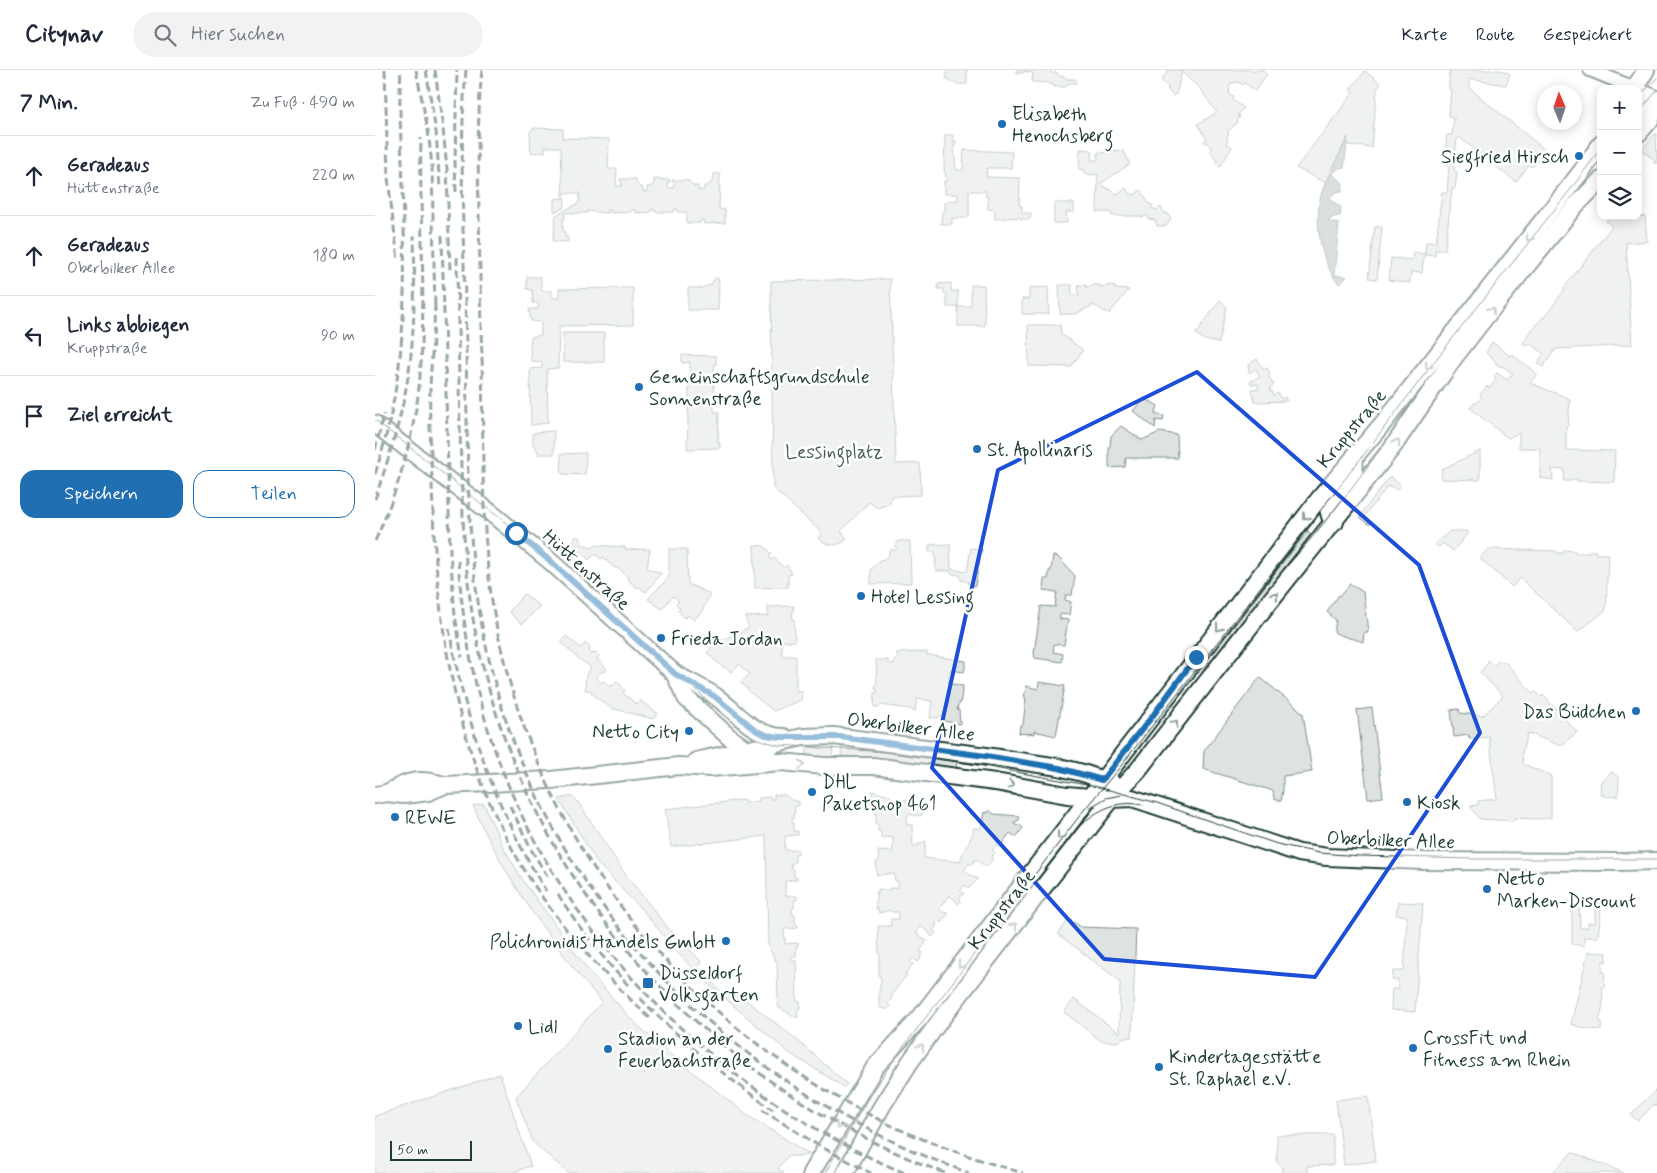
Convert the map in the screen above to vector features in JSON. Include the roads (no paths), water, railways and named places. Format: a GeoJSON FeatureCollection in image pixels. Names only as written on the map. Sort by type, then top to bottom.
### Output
{"type":"FeatureCollection","features":[{"type":"Feature","properties":{"kind":"main road"},"geometry":{"type":"LineString","coordinates":[[1638,85],[1646,70]]}},
{"type":"Feature","properties":{"kind":"main road"},"geometry":{"type":"LineString","coordinates":[[1641,130],[1657,107]]}},
{"type":"Feature","properties":{"kind":"main road","name":"Kruppstraße"},"geometry":{"type":"LineString","coordinates":[[811,1173],[864,1084],[879,1063],[919,1019],[942,990],[1196,657],[1516,255],[1597,149]]}},
{"type":"Feature","properties":{"kind":"main road","name":"Kruppstraße"},"geometry":{"type":"LineString","coordinates":[[1548,239],[1553,220],[1597,166]]}},
{"type":"Feature","properties":{"kind":"main road","name":"Kruppstraße"},"geometry":{"type":"LineString","coordinates":[[845,1173],[887,1098],[941,1019],[1122,794],[1153,749],[1268,603],[1335,522],[1392,448],[1453,359],[1575,206],[1597,184]]}},
{"type":"Feature","properties":{"kind":"main road","name":"Hüttenstraße"},"geometry":{"type":"LineString","coordinates":[[375,424],[526,541],[675,674],[714,696],[757,731],[773,736],[803,737]]}},
{"type":"Feature","properties":{"kind":"main road"},"geometry":{"type":"LineString","coordinates":[[1335,522],[1340,502],[1373,458],[1374,452],[1371,446],[1360,449]]}},
{"type":"Feature","properties":{"kind":"main road","name":"Hüttenstraße"},"geometry":{"type":"LineString","coordinates":[[675,674],[686,698],[728,736],[746,749],[781,762]]}},
{"type":"Feature","properties":{"kind":"main road"},"geometry":{"type":"LineString","coordinates":[[703,759],[715,745],[714,723]]}},
{"type":"Feature","properties":{"kind":"main road"},"geometry":{"type":"LineString","coordinates":[[1134,739],[1144,735],[1149,736],[1154,742],[1153,749]]}},
{"type":"Feature","properties":{"kind":"main road","name":"Oberbilker Allee"},"geometry":{"type":"LineString","coordinates":[[679,766],[803,737],[847,738],[986,756],[1059,768],[1102,780],[1122,794],[1312,856],[1457,862],[1657,861]]}},
{"type":"Feature","properties":{"kind":"main road","name":"Oberbilker Allee"},"geometry":{"type":"LineString","coordinates":[[381,794],[403,795],[428,792],[444,785],[551,780],[679,766],[710,768],[781,762],[825,766],[873,766],[987,781],[1067,795],[1089,797],[1122,794]]}},
{"type":"Feature","properties":{"kind":"street"},"geometry":{"type":"LineString","coordinates":[[1590,70],[1626,85]]}},
{"type":"Feature","properties":{"kind":"street"},"geometry":{"type":"LineString","coordinates":[[1642,91],[1657,97]]}},
{"type":"Feature","properties":{"kind":"tram line"},"geometry":{"type":"LineString","coordinates":[[1642,94],[1657,78]]}},
{"type":"Feature","properties":{"kind":"tram line"},"geometry":{"type":"LineString","coordinates":[[1642,108],[1657,91]]}},
{"type":"Feature","properties":{"kind":"tram line"},"geometry":{"type":"LineString","coordinates":[[825,1173],[873,1090],[898,1054],[1084,810],[1120,767],[1597,153]]}},
{"type":"Feature","properties":{"kind":"tram line"},"geometry":{"type":"LineString","coordinates":[[1274,581],[1350,490],[1419,393]]}},
{"type":"Feature","properties":{"kind":"tram line"},"geometry":{"type":"LineString","coordinates":[[375,420],[544,553],[738,728],[757,739],[778,745],[901,753],[1098,787],[1154,802],[1277,844],[1319,853],[1471,859],[1657,859]]}},
{"type":"Feature","properties":{"kind":"tram line"},"geometry":{"type":"LineString","coordinates":[[1089,808],[1106,798],[1121,795]]}},
{"type":"Feature","properties":{"kind":"tram line"},"geometry":{"type":"LineString","coordinates":[[1075,831],[1097,812],[1106,808],[1123,804],[1143,805]]}},
{"type":"Feature","properties":{"kind":"railway"},"geometry":{"type":"LineString","coordinates":[[385,70],[388,178],[398,261]]}},
{"type":"Feature","properties":{"kind":"railway"},"geometry":{"type":"LineString","coordinates":[[375,474],[386,438],[393,402],[402,333],[404,262],[400,114],[401,70]]}},
{"type":"Feature","properties":{"kind":"railway"},"geometry":{"type":"LineString","coordinates":[[416,70],[428,130],[432,166],[435,311]]}},
{"type":"Feature","properties":{"kind":"railway"},"geometry":{"type":"LineString","coordinates":[[426,70],[436,132],[440,188]]}},
{"type":"Feature","properties":{"kind":"railway"},"geometry":{"type":"LineString","coordinates":[[435,70],[447,169],[450,271]]}},
{"type":"Feature","properties":{"kind":"railway"},"geometry":{"type":"LineString","coordinates":[[456,192],[457,70]]}},
{"type":"Feature","properties":{"kind":"railway"},"geometry":{"type":"LineString","coordinates":[[466,70],[462,140],[463,210],[469,496],[474,569],[485,641],[511,733],[549,819],[598,899],[657,970],[724,1034],[800,1090],[882,1136],[969,1173]]}},
{"type":"Feature","properties":{"kind":"railway"},"geometry":{"type":"LineString","coordinates":[[482,70],[478,177],[487,562],[497,629],[518,708],[547,784],[586,854],[631,920],[685,980],[744,1034],[810,1081],[882,1121],[951,1150],[1023,1173]]}},
{"type":"Feature","properties":{"kind":"railway"},"geometry":{"type":"LineString","coordinates":[[375,541],[390,506],[402,470],[418,396],[423,300],[421,138]]}},
{"type":"Feature","properties":{"kind":"railway"},"geometry":{"type":"LineString","coordinates":[[442,235],[450,551],[455,615],[462,657]]}},
{"type":"Feature","properties":{"kind":"railway"},"geometry":{"type":"LineString","coordinates":[[375,499],[397,428],[409,373],[414,310],[414,236]]}},
{"type":"Feature","properties":{"kind":"railway"},"geometry":{"type":"LineString","coordinates":[[457,257],[463,509],[465,551],[472,614],[501,726],[537,812],[584,892],[640,965],[706,1030],[779,1087],[859,1135],[945,1173]]}},
{"type":"Feature","properties":{"kind":"railway"},"geometry":{"type":"LineString","coordinates":[[435,304],[430,379],[434,532],[444,637],[467,739],[484,788],[505,836],[532,882],[558,919],[588,955],[652,1020]]}},
{"type":"Feature","properties":{"kind":"railway"},"geometry":{"type":"LineString","coordinates":[[375,450],[384,414]]}},
{"type":"Feature","properties":{"kind":"railway"},"geometry":{"type":"LineString","coordinates":[[458,560],[471,664],[491,739],[529,831],[567,894],[611,954],[661,1009],[717,1059],[776,1104],[840,1142],[905,1173]]}},
{"type":"Feature","properties":{"kind":"railway"},"geometry":{"type":"LineString","coordinates":[[449,628],[464,697],[485,764],[512,829],[546,891]]}},
{"type":"Feature","properties":{"kind":"railway"},"geometry":{"type":"LineString","coordinates":[[510,806],[532,851],[549,879]]}},
{"type":"Feature","properties":{"kind":"railway"},"geometry":{"type":"LineString","coordinates":[[558,894],[591,941],[628,985]]}},
{"type":"Feature","properties":{"kind":"railway"},"geometry":{"type":"LineString","coordinates":[[640,998],[671,1029],[704,1057],[773,1110]]}},
{"type":"Feature","properties":{"kind":"railway"},"geometry":{"type":"LineString","coordinates":[[762,1110],[816,1144],[871,1173]]}},
{"type":"Feature","properties":{"kind":"place","name":"Elisabeth Henochsberg"},"geometry":{"type":"Point","coordinates":[1002,124]}},
{"type":"Feature","properties":{"kind":"place","name":"Siegfried Hirsch"},"geometry":{"type":"Point","coordinates":[1579,156]}},
{"type":"Feature","properties":{"kind":"place","name":"Gemeinschaftsgrundschule Sonnenstraße"},"geometry":{"type":"Point","coordinates":[639,387]}},
{"type":"Feature","properties":{"kind":"place","name":"St. Apollinaris"},"geometry":{"type":"Point","coordinates":[977,449]}},
{"type":"Feature","properties":{"kind":"place","name":"Hotel Lessing"},"geometry":{"type":"Point","coordinates":[861,596]}},
{"type":"Feature","properties":{"kind":"place","name":"Frieda Jordan"},"geometry":{"type":"Point","coordinates":[661,638]}},
{"type":"Feature","properties":{"kind":"place","name":"Das Büdchen"},"geometry":{"type":"Point","coordinates":[1636,711]}},
{"type":"Feature","properties":{"kind":"place","name":"Netto City"},"geometry":{"type":"Point","coordinates":[689,731]}},
{"type":"Feature","properties":{"kind":"place","name":"DHL Paketshop 461"},"geometry":{"type":"Point","coordinates":[812,792]}},
{"type":"Feature","properties":{"kind":"place","name":"Kiosk"},"geometry":{"type":"Point","coordinates":[1407,802]}},
{"type":"Feature","properties":{"kind":"place","name":"REWE"},"geometry":{"type":"Point","coordinates":[395,817]}},
{"type":"Feature","properties":{"kind":"place","name":"Netto Marken-Discount"},"geometry":{"type":"Point","coordinates":[1487,889]}},
{"type":"Feature","properties":{"kind":"place","name":"Polichronidis Handels GmbH"},"geometry":{"type":"Point","coordinates":[726,941]}},
{"type":"Feature","properties":{"kind":"place","name":"Düsseldorf Volksgarten"},"geometry":{"type":"Point","coordinates":[648,983]}},
{"type":"Feature","properties":{"kind":"place","name":"Lidl"},"geometry":{"type":"Point","coordinates":[518,1026]}},
{"type":"Feature","properties":{"kind":"place","name":"CrossFit und Fitness am Rhein"},"geometry":{"type":"Point","coordinates":[1413,1048]}},
{"type":"Feature","properties":{"kind":"place","name":"Stadion an der Feuerbachstraße"},"geometry":{"type":"Point","coordinates":[608,1049]}},
{"type":"Feature","properties":{"kind":"place","name":"Kindertagesstätte St. Raphael e.V."},"geometry":{"type":"Point","coordinates":[1159,1067]}},
{"type":"Feature","properties":{"kind":"park label","name":"Lessingplatz"},"geometry":{"type":"Point","coordinates":[834,451]}}]}
